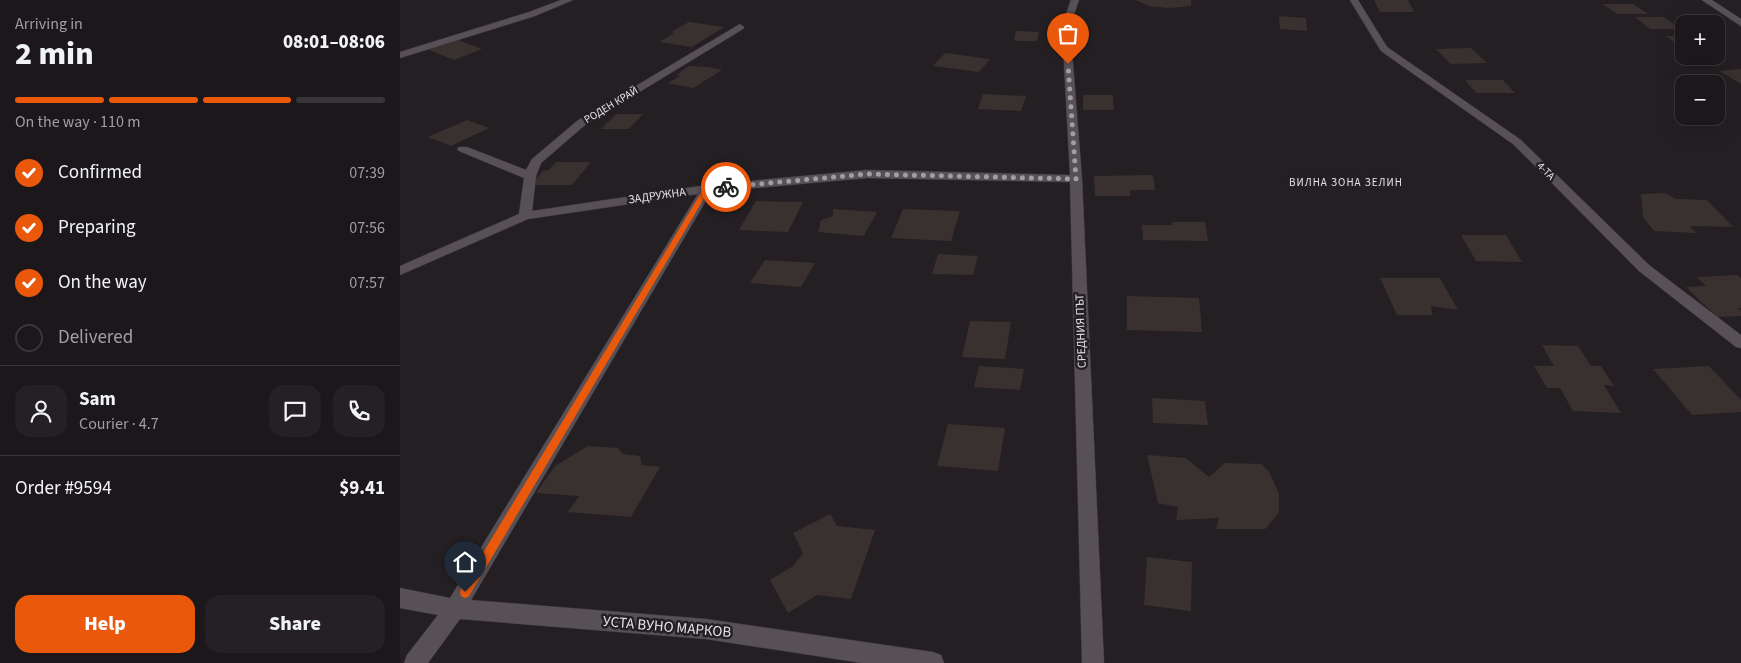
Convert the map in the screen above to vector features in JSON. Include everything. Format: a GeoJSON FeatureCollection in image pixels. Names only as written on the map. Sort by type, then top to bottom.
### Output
{"type":"FeatureCollection","features":[{"type":"Feature","properties":{"kind":"street"},"geometry":{"type":"LineString","coordinates":[[402,53],[532,14],[568,0]]}},
{"type":"Feature","properties":{"kind":"street","name":"СРЕДНИЯ ПЪТ"},"geometry":{"type":"LineString","coordinates":[[1075,0],[1066,26],[1076,179],[1093,663]]}},
{"type":"Feature","properties":{"kind":"street","name":"4-ТА"},"geometry":{"type":"LineString","coordinates":[[1354,0],[1384,49],[1517,142],[1644,268],[1741,343]]}},
{"type":"Feature","properties":{"kind":"street"},"geometry":{"type":"LineString","coordinates":[[1706,0],[1741,23]]}},
{"type":"Feature","properties":{"kind":"street","name":"РОДЕН КРАЙ"},"geometry":{"type":"LineString","coordinates":[[525,216],[530,176],[536,161],[581,123],[740,27]]}},
{"type":"Feature","properties":{"kind":"street"},"geometry":{"type":"LineString","coordinates":[[463,149],[530,176]]}},
{"type":"Feature","properties":{"kind":"street","name":"ЗАДРУЖНА"},"geometry":{"type":"LineString","coordinates":[[400,271],[525,216],[707,188],[867,174],[1076,179]]}},
{"type":"Feature","properties":{"kind":"street"},"geometry":{"type":"LineString","coordinates":[[415,663],[455,609],[707,188]]}},
{"type":"Feature","properties":{"kind":"street","name":"УСТА ВУНО МАРКОВ"},"geometry":{"type":"LineString","coordinates":[[400,598],[455,609],[706,629],[933,663]]}},
{"type":"Feature","properties":{"kind":"building"},"geometry":{"type":"Polygon","coordinates":[[[1136,0],[1191,0],[1191,6],[1170,8],[1149,6],[1136,0]]]}},
{"type":"Feature","properties":{"kind":"building"},"geometry":{"type":"Polygon","coordinates":[[[1374,0],[1408,0],[1414,12],[1380,12],[1374,0]]]}},
{"type":"Feature","properties":{"kind":"building"},"geometry":{"type":"Polygon","coordinates":[[[1602,4],[1633,4],[1648,14],[1618,14],[1602,4]]]}},
{"type":"Feature","properties":{"kind":"building"},"geometry":{"type":"Polygon","coordinates":[[[1279,16],[1306,18],[1307,31],[1280,29],[1279,16]]]}},
{"type":"Feature","properties":{"kind":"building"},"geometry":{"type":"Polygon","coordinates":[[[1635,17],[1664,17],[1675,25],[1675,29],[1650,29],[1635,17]]]}},
{"type":"Feature","properties":{"kind":"building"},"geometry":{"type":"Polygon","coordinates":[[[689,22],[724,27],[692,47],[660,42],[674,33],[671,32],[689,22]]]}},
{"type":"Feature","properties":{"kind":"building"},"geometry":{"type":"Polygon","coordinates":[[[1016,31],[1039,32],[1037,41],[1017,41],[1014,39],[1016,31]]]}},
{"type":"Feature","properties":{"kind":"building"},"geometry":{"type":"Polygon","coordinates":[[[1665,36],[1675,36],[1675,42],[1665,36]]]}},
{"type":"Feature","properties":{"kind":"building"},"geometry":{"type":"Polygon","coordinates":[[[455,39],[482,49],[454,60],[427,49],[455,39]]]}},
{"type":"Feature","properties":{"kind":"building"},"geometry":{"type":"Polygon","coordinates":[[[1471,48],[1487,63],[1451,64],[1436,49],[1471,48]]]}},
{"type":"Feature","properties":{"kind":"building"},"geometry":{"type":"Polygon","coordinates":[[[945,53],[990,59],[979,72],[933,66],[945,53]]]}},
{"type":"Feature","properties":{"kind":"building"},"geometry":{"type":"Polygon","coordinates":[[[688,66],[722,70],[693,88],[668,83],[680,76],[677,75],[688,66]]]}},
{"type":"Feature","properties":{"kind":"building"},"geometry":{"type":"Polygon","coordinates":[[[1741,69],[1741,84],[1719,71],[1741,69]]]}},
{"type":"Feature","properties":{"kind":"building"},"geometry":{"type":"Polygon","coordinates":[[[1465,80],[1503,80],[1515,93],[1476,93],[1465,80]]]}},
{"type":"Feature","properties":{"kind":"building"},"geometry":{"type":"Polygon","coordinates":[[[983,94],[1026,96],[1021,111],[978,109],[983,94]]]}},
{"type":"Feature","properties":{"kind":"building"},"geometry":{"type":"Polygon","coordinates":[[[1083,95],[1113,95],[1114,110],[1083,110],[1083,95]]]}},
{"type":"Feature","properties":{"kind":"building"},"geometry":{"type":"Polygon","coordinates":[[[616,114],[643,114],[629,129],[601,129],[616,114]]]}},
{"type":"Feature","properties":{"kind":"building"},"geometry":{"type":"Polygon","coordinates":[[[467,120],[489,128],[451,146],[428,137],[467,120]]]}},
{"type":"Feature","properties":{"kind":"building"},"geometry":{"type":"Polygon","coordinates":[[[556,162],[591,162],[572,185],[530,185],[543,171],[549,170],[556,162]]]}},
{"type":"Feature","properties":{"kind":"building"},"geometry":{"type":"Polygon","coordinates":[[[1153,175],[1155,190],[1130,190],[1130,196],[1095,196],[1094,176],[1153,175]]]}},
{"type":"Feature","properties":{"kind":"building"},"geometry":{"type":"Polygon","coordinates":[[[1665,193],[1676,199],[1707,200],[1733,227],[1690,226],[1696,233],[1654,231],[1643,217],[1641,194],[1665,193]]]}},
{"type":"Feature","properties":{"kind":"building"},"geometry":{"type":"Polygon","coordinates":[[[756,201],[803,202],[788,232],[739,230],[756,201]]]}},
{"type":"Feature","properties":{"kind":"building"},"geometry":{"type":"Polygon","coordinates":[[[833,209],[877,212],[864,236],[818,232],[821,220],[833,216],[833,209]]]}},
{"type":"Feature","properties":{"kind":"building"},"geometry":{"type":"Polygon","coordinates":[[[903,209],[960,211],[951,241],[891,238],[903,209]]]}},
{"type":"Feature","properties":{"kind":"building"},"geometry":{"type":"Polygon","coordinates":[[[1172,222],[1205,222],[1208,241],[1143,240],[1142,225],[1173,225],[1172,222]]]}},
{"type":"Feature","properties":{"kind":"building"},"geometry":{"type":"Polygon","coordinates":[[[1461,235],[1506,235],[1522,262],[1476,261],[1461,235]]]}},
{"type":"Feature","properties":{"kind":"building"},"geometry":{"type":"Polygon","coordinates":[[[938,254],[978,256],[973,275],[932,274],[938,254]]]}},
{"type":"Feature","properties":{"kind":"building"},"geometry":{"type":"Polygon","coordinates":[[[765,260],[815,263],[801,287],[750,283],[765,260]]]}},
{"type":"Feature","properties":{"kind":"building"},"geometry":{"type":"Polygon","coordinates":[[[1737,275],[1741,278],[1741,308],[1738,308],[1741,311],[1741,316],[1717,317],[1686,287],[1706,286],[1697,277],[1737,275]]]}},
{"type":"Feature","properties":{"kind":"building"},"geometry":{"type":"Polygon","coordinates":[[[1380,278],[1440,278],[1458,310],[1431,306],[1432,315],[1397,315],[1380,278]]]}},
{"type":"Feature","properties":{"kind":"building"},"geometry":{"type":"Polygon","coordinates":[[[1127,296],[1199,298],[1202,332],[1127,330],[1127,296]]]}},
{"type":"Feature","properties":{"kind":"building"},"geometry":{"type":"Polygon","coordinates":[[[970,321],[1011,322],[1005,359],[962,357],[970,321]]]}},
{"type":"Feature","properties":{"kind":"building"},"geometry":{"type":"Polygon","coordinates":[[[1542,345],[1578,346],[1591,366],[1601,366],[1614,386],[1604,385],[1621,413],[1573,411],[1560,388],[1547,388],[1534,366],[1554,366],[1542,345]]]}},
{"type":"Feature","properties":{"kind":"building"},"geometry":{"type":"Polygon","coordinates":[[[979,366],[1024,369],[1020,390],[974,387],[979,366]]]}},
{"type":"Feature","properties":{"kind":"building"},"geometry":{"type":"Polygon","coordinates":[[[1709,366],[1741,400],[1741,412],[1692,415],[1653,369],[1709,366]]]}},
{"type":"Feature","properties":{"kind":"building"},"geometry":{"type":"Polygon","coordinates":[[[1152,398],[1205,401],[1208,425],[1153,423],[1152,398]]]}},
{"type":"Feature","properties":{"kind":"building"},"geometry":{"type":"Polygon","coordinates":[[[948,424],[1005,428],[998,471],[937,466],[948,424]]]}},
{"type":"Feature","properties":{"kind":"building"},"geometry":{"type":"Polygon","coordinates":[[[588,446],[618,448],[623,454],[640,456],[642,465],[660,467],[631,517],[568,512],[579,496],[536,493],[555,466],[588,446]]]}},
{"type":"Feature","properties":{"kind":"building"},"geometry":{"type":"Polygon","coordinates":[[[1147,455],[1186,458],[1209,477],[1225,463],[1261,464],[1269,471],[1279,494],[1279,513],[1265,529],[1216,529],[1219,518],[1176,520],[1178,507],[1158,503],[1147,455]]]}},
{"type":"Feature","properties":{"kind":"building"},"geometry":{"type":"Polygon","coordinates":[[[830,514],[837,526],[875,530],[851,599],[817,595],[788,613],[770,580],[793,566],[803,553],[793,533],[830,514]]]}},
{"type":"Feature","properties":{"kind":"building"},"geometry":{"type":"Polygon","coordinates":[[[1147,557],[1192,562],[1191,611],[1144,605],[1147,557]]]}},
{"type":"Feature","properties":{"kind":"way so far"},"geometry":{"type":"LineString","coordinates":[[726,187],[867,174],[1076,179],[1068,64]]}},
{"type":"Feature","properties":{"kind":"district","name":"ВИЛНА ЗОНА ЗЕЛИН"},"geometry":{"type":"Point","coordinates":[1346,182]}},
{"type":"Feature","properties":{"kind":"route"},"geometry":{"type":"LineString","coordinates":[[465,592],[707,188],[726,187]]}}]}
